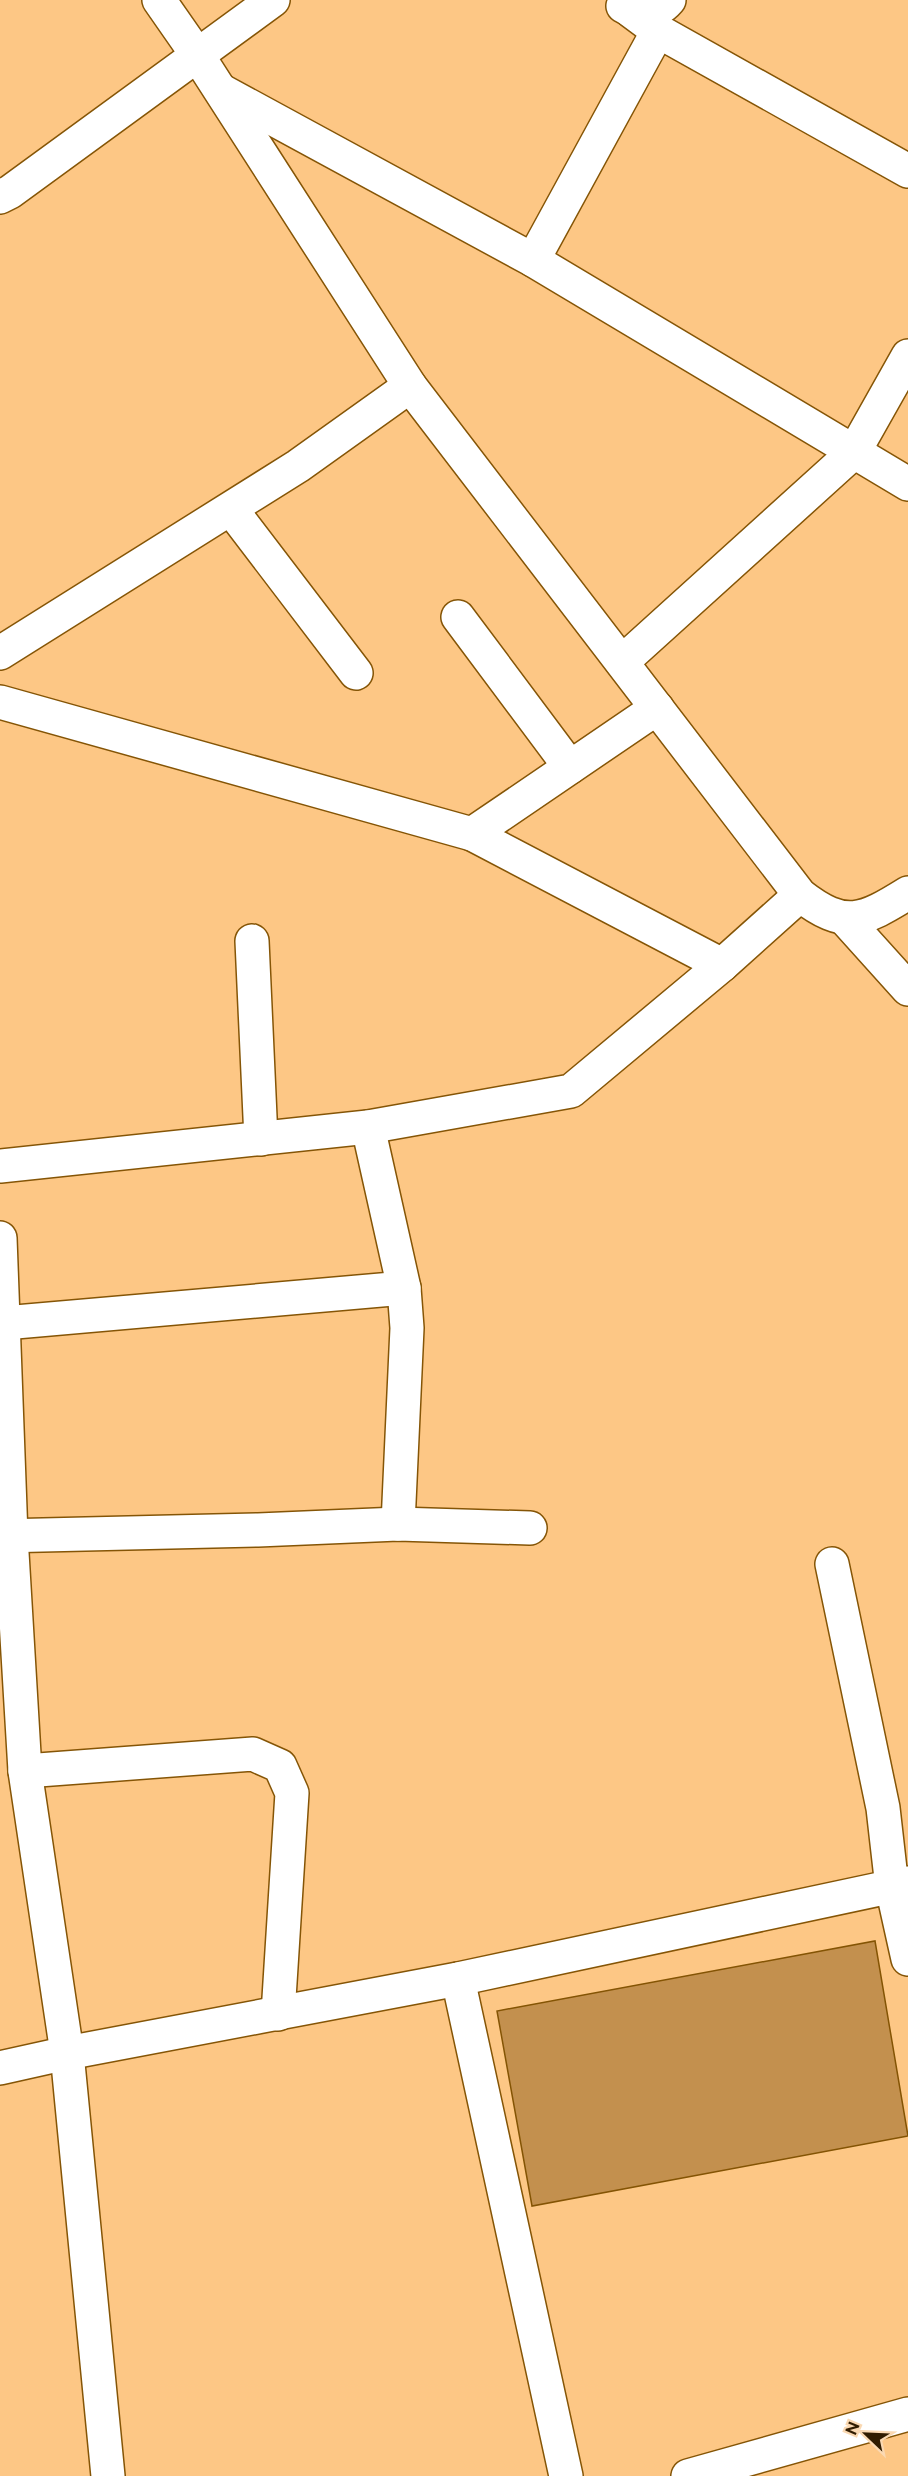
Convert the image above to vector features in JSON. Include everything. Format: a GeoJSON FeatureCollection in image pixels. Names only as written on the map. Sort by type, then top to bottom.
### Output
{"type":"FeatureCollection","features":[{"type":"Feature","properties":{"kind":"street"},"geometry":{"type":"LineString","coordinates":[[159,0],[198,56],[410,386],[800,895],[820,910],[845,919],[908,989]]}},
{"type":"Feature","properties":{"kind":"street"},"geometry":{"type":"LineString","coordinates":[[0,197],[273,0]]}},
{"type":"Feature","properties":{"kind":"street"},"geometry":{"type":"LineString","coordinates":[[621,4],[642,13],[653,12],[669,0]]}},
{"type":"Feature","properties":{"kind":"street"},"geometry":{"type":"LineString","coordinates":[[621,4],[658,31],[908,171]]}},
{"type":"Feature","properties":{"kind":"street"},"geometry":{"type":"LineString","coordinates":[[532,260],[658,31]]}},
{"type":"Feature","properties":{"kind":"street"},"geometry":{"type":"LineString","coordinates":[[218,88],[532,260],[908,484]]}},
{"type":"Feature","properties":{"kind":"street"},"geometry":{"type":"LineString","coordinates":[[622,662],[854,452],[908,356]]}},
{"type":"Feature","properties":{"kind":"street"},"geometry":{"type":"LineString","coordinates":[[0,653],[298,466],[410,386]]}},
{"type":"Feature","properties":{"kind":"street"},"geometry":{"type":"LineString","coordinates":[[231,509],[356,673]]}},
{"type":"Feature","properties":{"kind":"street"},"geometry":{"type":"LineString","coordinates":[[458,618],[570,767]]}},
{"type":"Feature","properties":{"kind":"street"},"geometry":{"type":"LineString","coordinates":[[0,702],[472,834],[722,965]]}},
{"type":"Feature","properties":{"kind":"street"},"geometry":{"type":"LineString","coordinates":[[472,834],[657,708]]}},
{"type":"Feature","properties":{"kind":"street"},"geometry":{"type":"LineString","coordinates":[[845,919],[874,914],[908,893]]}},
{"type":"Feature","properties":{"kind":"street"},"geometry":{"type":"LineString","coordinates":[[0,1166],[368,1127],[571,1091],[722,965],[800,895]]}},
{"type":"Feature","properties":{"kind":"street"},"geometry":{"type":"LineString","coordinates":[[252,941],[261,1139]]}},
{"type":"Feature","properties":{"kind":"street"},"geometry":{"type":"LineString","coordinates":[[368,1127],[404,1288],[406,1328],[398,1524]]}},
{"type":"Feature","properties":{"kind":"street"},"geometry":{"type":"LineString","coordinates":[[0,1238],[4,1323],[8,1642],[67,2053],[108,2476]]}},
{"type":"Feature","properties":{"kind":"street"},"geometry":{"type":"LineString","coordinates":[[4,1323],[404,1288]]}},
{"type":"Feature","properties":{"kind":"street"},"geometry":{"type":"LineString","coordinates":[[5,1536],[398,1524],[530,1528]]}},
{"type":"Feature","properties":{"kind":"street"},"geometry":{"type":"LineString","coordinates":[[832,1564],[900,1885],[908,1959]]}},
{"type":"Feature","properties":{"kind":"street"},"geometry":{"type":"LineString","coordinates":[[25,1772],[253,1754],[280,1766],[292,1793],[278,2014]]}},
{"type":"Feature","properties":{"kind":"street"},"geometry":{"type":"LineString","coordinates":[[0,2068],[67,2053],[458,1979],[900,1885]]}},
{"type":"Feature","properties":{"kind":"street"},"geometry":{"type":"LineString","coordinates":[[458,1979],[566,2476]]}},
{"type":"Feature","properties":{"kind":"street"},"geometry":{"type":"LineString","coordinates":[[688,2476],[908,2414]]}},
{"type":"Feature","properties":{"kind":"building"},"geometry":{"type":"Polygon","coordinates":[[[875,1941],[908,2136],[532,2206],[497,2011],[875,1941]]]}}]}
